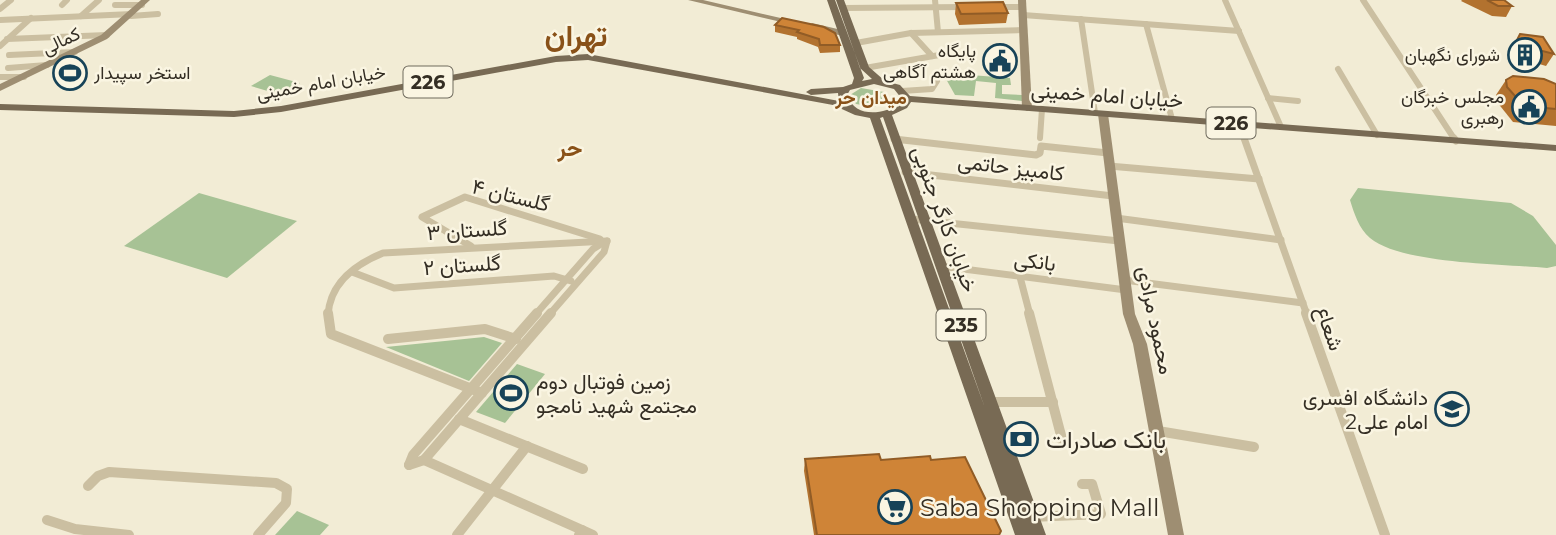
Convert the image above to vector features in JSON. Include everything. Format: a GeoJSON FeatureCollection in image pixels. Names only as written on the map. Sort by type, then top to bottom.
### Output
{"type":"FeatureCollection","features":[{"type":"Feature","properties":{"kind":"main road"},"geometry":{"type":"LineString","coordinates":[[831,0],[859,78],[845,90],[842,98],[851,109],[880,115],[902,109],[904,95],[881,82],[865,68],[842,4]]}},
{"type":"Feature","properties":{"kind":"main road"},"geometry":{"type":"LineString","coordinates":[[698,1],[843,33]]}},
{"type":"Feature","properties":{"kind":"main road","name":"کمالی"},"geometry":{"type":"LineString","coordinates":[[0,88],[107,35],[144,2]]}},
{"type":"Feature","properties":{"kind":"main road"},"geometry":{"type":"LineString","coordinates":[[1023,7],[1027,108]]}},
{"type":"Feature","properties":{"kind":"main road","name":"خیابان امام خمینی"},"geometry":{"type":"LineString","coordinates":[[0,107],[209,111],[281,109],[556,51],[593,50],[818,93],[845,90]]}},
{"type":"Feature","properties":{"kind":"main road","name":"خیابان امام خمینی"},"geometry":{"type":"LineString","coordinates":[[447,75],[556,59],[598,57],[835,103],[851,109]]}},
{"type":"Feature","properties":{"kind":"main road"},"geometry":{"type":"LineString","coordinates":[[856,83],[881,82]]}},
{"type":"Feature","properties":{"kind":"main road","name":"خیابان امام خمینی"},"geometry":{"type":"LineString","coordinates":[[904,95],[1027,108],[1556,148]]}},
{"type":"Feature","properties":{"kind":"main road","name":"خیابان امام خمینی"},"geometry":{"type":"LineString","coordinates":[[0,98],[209,111]]}},
{"type":"Feature","properties":{"kind":"main road","name":"خیابان کارگر جنوبی"},"geometry":{"type":"LineString","coordinates":[[880,115],[894,139],[916,219],[940,266],[1038,535]]}},
{"type":"Feature","properties":{"kind":"main road","name":"خیابان کارگر جنوبی"},"geometry":{"type":"LineString","coordinates":[[880,115],[1023,535]]}},
{"type":"Feature","properties":{"kind":"main road","name":"محمود مرادی"},"geometry":{"type":"LineString","coordinates":[[1125,285],[1158,431],[1176,535]]}},
{"type":"Feature","properties":{"kind":"street"},"geometry":{"type":"LineString","coordinates":[[62,5],[67,0]]}},
{"type":"Feature","properties":{"kind":"street"},"geometry":{"type":"LineString","coordinates":[[81,16],[99,0]]}},
{"type":"Feature","properties":{"kind":"street"},"geometry":{"type":"LineString","coordinates":[[1225,0],[1281,127]]}},
{"type":"Feature","properties":{"kind":"street"},"geometry":{"type":"LineString","coordinates":[[1363,0],[1456,141]]}},
{"type":"Feature","properties":{"kind":"street"},"geometry":{"type":"LineString","coordinates":[[0,3],[9,1]]}},
{"type":"Feature","properties":{"kind":"street"},"geometry":{"type":"LineString","coordinates":[[0,9],[9,1]]}},
{"type":"Feature","properties":{"kind":"street"},"geometry":{"type":"LineString","coordinates":[[115,5],[144,2]]}},
{"type":"Feature","properties":{"kind":"street"},"geometry":{"type":"LineString","coordinates":[[842,4],[935,4],[973,7]]}},
{"type":"Feature","properties":{"kind":"street"},"geometry":{"type":"LineString","coordinates":[[935,4],[938,32]]}},
{"type":"Feature","properties":{"kind":"street"},"geometry":{"type":"LineString","coordinates":[[985,7],[1023,7],[1081,19],[1239,31]]}},
{"type":"Feature","properties":{"kind":"street"},"geometry":{"type":"LineString","coordinates":[[0,20],[158,14]]}},
{"type":"Feature","properties":{"kind":"street"},"geometry":{"type":"LineString","coordinates":[[0,46],[32,18]]}},
{"type":"Feature","properties":{"kind":"street"},"geometry":{"type":"LineString","coordinates":[[1081,19],[1099,113]]}},
{"type":"Feature","properties":{"kind":"street"},"geometry":{"type":"LineString","coordinates":[[1146,24],[1172,119]]}},
{"type":"Feature","properties":{"kind":"street"},"geometry":{"type":"LineString","coordinates":[[856,43],[911,33],[1024,30]]}},
{"type":"Feature","properties":{"kind":"street"},"geometry":{"type":"LineString","coordinates":[[911,33],[932,56]]}},
{"type":"Feature","properties":{"kind":"street"},"geometry":{"type":"LineString","coordinates":[[8,39],[107,35]]}},
{"type":"Feature","properties":{"kind":"street"},"geometry":{"type":"LineString","coordinates":[[9,55],[75,52]]}},
{"type":"Feature","properties":{"kind":"street"},"geometry":{"type":"LineString","coordinates":[[865,68],[945,54]]}},
{"type":"Feature","properties":{"kind":"street"},"geometry":{"type":"LineString","coordinates":[[8,68],[47,65]]}},
{"type":"Feature","properties":{"kind":"street"},"geometry":{"type":"LineString","coordinates":[[1338,69],[1377,135]]}},
{"type":"Feature","properties":{"kind":"street"},"geometry":{"type":"LineString","coordinates":[[0,77],[24,77]]}},
{"type":"Feature","properties":{"kind":"street"},"geometry":{"type":"LineString","coordinates":[[904,95],[932,89],[937,81]]}},
{"type":"Feature","properties":{"kind":"street"},"geometry":{"type":"LineString","coordinates":[[1268,98],[1298,101]]}},
{"type":"Feature","properties":{"kind":"street"},"geometry":{"type":"LineString","coordinates":[[1040,138],[1042,109]]}},
{"type":"Feature","properties":{"kind":"street","name":"محمود مرادی"},"geometry":{"type":"LineString","coordinates":[[1099,113],[1108,153],[1125,285]]}},
{"type":"Feature","properties":{"kind":"street","name":"شعاع"},"geometry":{"type":"LineString","coordinates":[[1243,134],[1385,535]]}},
{"type":"Feature","properties":{"kind":"street"},"geometry":{"type":"LineString","coordinates":[[894,139],[1035,155],[1040,153],[1041,146],[1108,153]]}},
{"type":"Feature","properties":{"kind":"street"},"geometry":{"type":"LineString","coordinates":[[1109,166],[1259,179]]}},
{"type":"Feature","properties":{"kind":"street","name":"کامبیز حاتمی"},"geometry":{"type":"LineString","coordinates":[[905,172],[1113,197]]}},
{"type":"Feature","properties":{"kind":"street","name":"گلستان ۴"},"geometry":{"type":"LineString","coordinates":[[471,246],[422,217],[465,197],[607,241]]}},
{"type":"Feature","properties":{"kind":"street"},"geometry":{"type":"LineString","coordinates":[[1116,218],[1281,240]]}},
{"type":"Feature","properties":{"kind":"street"},"geometry":{"type":"LineString","coordinates":[[916,219],[1119,242]]}},
{"type":"Feature","properties":{"kind":"street"},"geometry":{"type":"LineString","coordinates":[[607,241],[604,252],[424,460],[409,466],[413,455],[593,249],[607,241]]}},
{"type":"Feature","properties":{"kind":"street","name":"گلستان ۳"},"geometry":{"type":"LineString","coordinates":[[352,272],[372,257],[383,253],[471,246],[607,241]]}},
{"type":"Feature","properties":{"kind":"street","name":"بانکی"},"geometry":{"type":"LineString","coordinates":[[940,266],[1020,277],[1303,303]]}},
{"type":"Feature","properties":{"kind":"street"},"geometry":{"type":"LineString","coordinates":[[352,272],[328,300],[326,321],[331,334],[482,393]]}},
{"type":"Feature","properties":{"kind":"street","name":"گلستان ۲"},"geometry":{"type":"LineString","coordinates":[[352,272],[394,288],[554,276],[577,283]]}},
{"type":"Feature","properties":{"kind":"street"},"geometry":{"type":"LineString","coordinates":[[1020,277],[1063,443]]}},
{"type":"Feature","properties":{"kind":"street"},"geometry":{"type":"LineString","coordinates":[[388,339],[485,329],[526,343]]}},
{"type":"Feature","properties":{"kind":"street"},"geometry":{"type":"LineString","coordinates":[[989,402],[1053,402]]}},
{"type":"Feature","properties":{"kind":"street"},"geometry":{"type":"LineString","coordinates":[[459,419],[583,468]]}},
{"type":"Feature","properties":{"kind":"street"},"geometry":{"type":"LineString","coordinates":[[1158,431],[1254,447]]}},
{"type":"Feature","properties":{"kind":"street"},"geometry":{"type":"LineString","coordinates":[[457,535],[527,446]]}},
{"type":"Feature","properties":{"kind":"street"},"geometry":{"type":"LineString","coordinates":[[424,460],[585,533]]}},
{"type":"Feature","properties":{"kind":"street"},"geometry":{"type":"LineString","coordinates":[[88,486],[98,476],[109,472],[276,483],[287,489],[286,503],[258,535]]}},
{"type":"Feature","properties":{"kind":"street"},"geometry":{"type":"LineString","coordinates":[[1031,517],[1101,514],[1092,484],[1082,484]]}},
{"type":"Feature","properties":{"kind":"street"},"geometry":{"type":"LineString","coordinates":[[47,520],[75,529],[129,535]]}},
{"type":"Feature","properties":{"kind":"green space"},"geometry":{"type":"Polygon","coordinates":[[[270,75],[300,83],[281,95],[251,86],[270,75]]]}},
{"type":"Feature","properties":{"kind":"green space"},"geometry":{"type":"Polygon","coordinates":[[[970,75],[1010,78],[1011,85],[1002,85],[1002,94],[1022,95],[1022,101],[995,98],[996,83],[976,81],[974,96],[955,95],[946,79],[970,75]]]}},
{"type":"Feature","properties":{"kind":"green space"},"geometry":{"type":"Polygon","coordinates":[[[861,88],[884,92],[887,101],[874,107],[856,104],[850,95],[861,88]]]}},
{"type":"Feature","properties":{"kind":"green space"},"geometry":{"type":"Polygon","coordinates":[[[1358,188],[1511,203],[1533,216],[1556,245],[1556,266],[1547,268],[1454,261],[1428,258],[1385,247],[1370,238],[1357,220],[1350,200],[1358,188]]]}},
{"type":"Feature","properties":{"kind":"green space"},"geometry":{"type":"Polygon","coordinates":[[[199,193],[297,221],[227,278],[124,246],[199,193]]]}},
{"type":"Feature","properties":{"kind":"green space"},"geometry":{"type":"Polygon","coordinates":[[[484,337],[502,343],[469,381],[386,347],[484,337]]]}},
{"type":"Feature","properties":{"kind":"green space","name":"زمین فوتبال دوم مجتمع شهید نامجو"},"geometry":{"type":"Polygon","coordinates":[[[517,364],[545,374],[505,423],[476,412],[517,364]]]}},
{"type":"Feature","properties":{"kind":"green space"},"geometry":{"type":"Polygon","coordinates":[[[297,511],[329,525],[320,535],[275,535],[297,511]]]}},
{"type":"Feature","properties":{"kind":"building"},"geometry":{"type":"Polygon","coordinates":[[[1487,0],[1504,0],[1512,6],[1498,6],[1487,0]]]}},
{"type":"Feature","properties":{"kind":"building"},"geometry":{"type":"Polygon","coordinates":[[[1003,2],[1008,13],[961,14],[956,3],[1003,2]]]}},
{"type":"Feature","properties":{"kind":"building"},"geometry":{"type":"Polygon","coordinates":[[[782,18],[824,27],[835,33],[840,45],[820,45],[819,39],[797,32],[799,30],[775,25],[782,18]]]}},
{"type":"Feature","properties":{"kind":"building"},"geometry":{"type":"Polygon","coordinates":[[[1520,34],[1543,37],[1554,54],[1523,46],[1517,40],[1520,34]]]}},
{"type":"Feature","properties":{"kind":"building"},"geometry":{"type":"Polygon","coordinates":[[[1513,76],[1544,79],[1556,84],[1556,109],[1524,106],[1507,87],[1506,80],[1513,76]]]}},
{"type":"Feature","properties":{"kind":"building","name":"Saba Shopping Mall"},"geometry":{"type":"Polygon","coordinates":[[[879,454],[881,460],[930,456],[931,460],[965,457],[1001,531],[999,535],[817,535],[805,459],[879,454]]]}},
{"type":"Feature","properties":{"kind":"place","name":"شورای نگهبان"},"geometry":{"type":"Point","coordinates":[1525,55]}},
{"type":"Feature","properties":{"kind":"place","name":"پایگاه هشتم آگاهی"},"geometry":{"type":"Point","coordinates":[1000,61]}},
{"type":"Feature","properties":{"kind":"place","name":"استخر سپیدار"},"geometry":{"type":"Point","coordinates":[70,73]}},
{"type":"Feature","properties":{"kind":"place","name":"مجلس خبرگان رهبری"},"geometry":{"type":"Point","coordinates":[1529,107]}},
{"type":"Feature","properties":{"kind":"place","name":"زمین فوتبال دوم مجتمع شهید نامجو"},"geometry":{"type":"Point","coordinates":[511,393]}},
{"type":"Feature","properties":{"kind":"place","name":"دانشگاه افسری امام علی2"},"geometry":{"type":"Point","coordinates":[1452,409]}},
{"type":"Feature","properties":{"kind":"place","name":"بانک صادرات"},"geometry":{"type":"Point","coordinates":[1021,439]}},
{"type":"Feature","properties":{"kind":"place","name":"Saba Shopping Mall"},"geometry":{"type":"Point","coordinates":[895,507]}},
{"type":"Feature","properties":{"kind":"district","name":"تهران"},"geometry":{"type":"Point","coordinates":[576,35]}},
{"type":"Feature","properties":{"kind":"district","name":"میدان حر"},"geometry":{"type":"Point","coordinates":[871,97]}},
{"type":"Feature","properties":{"kind":"district","name":"حر"},"geometry":{"type":"Point","coordinates":[570,148]}}]}
